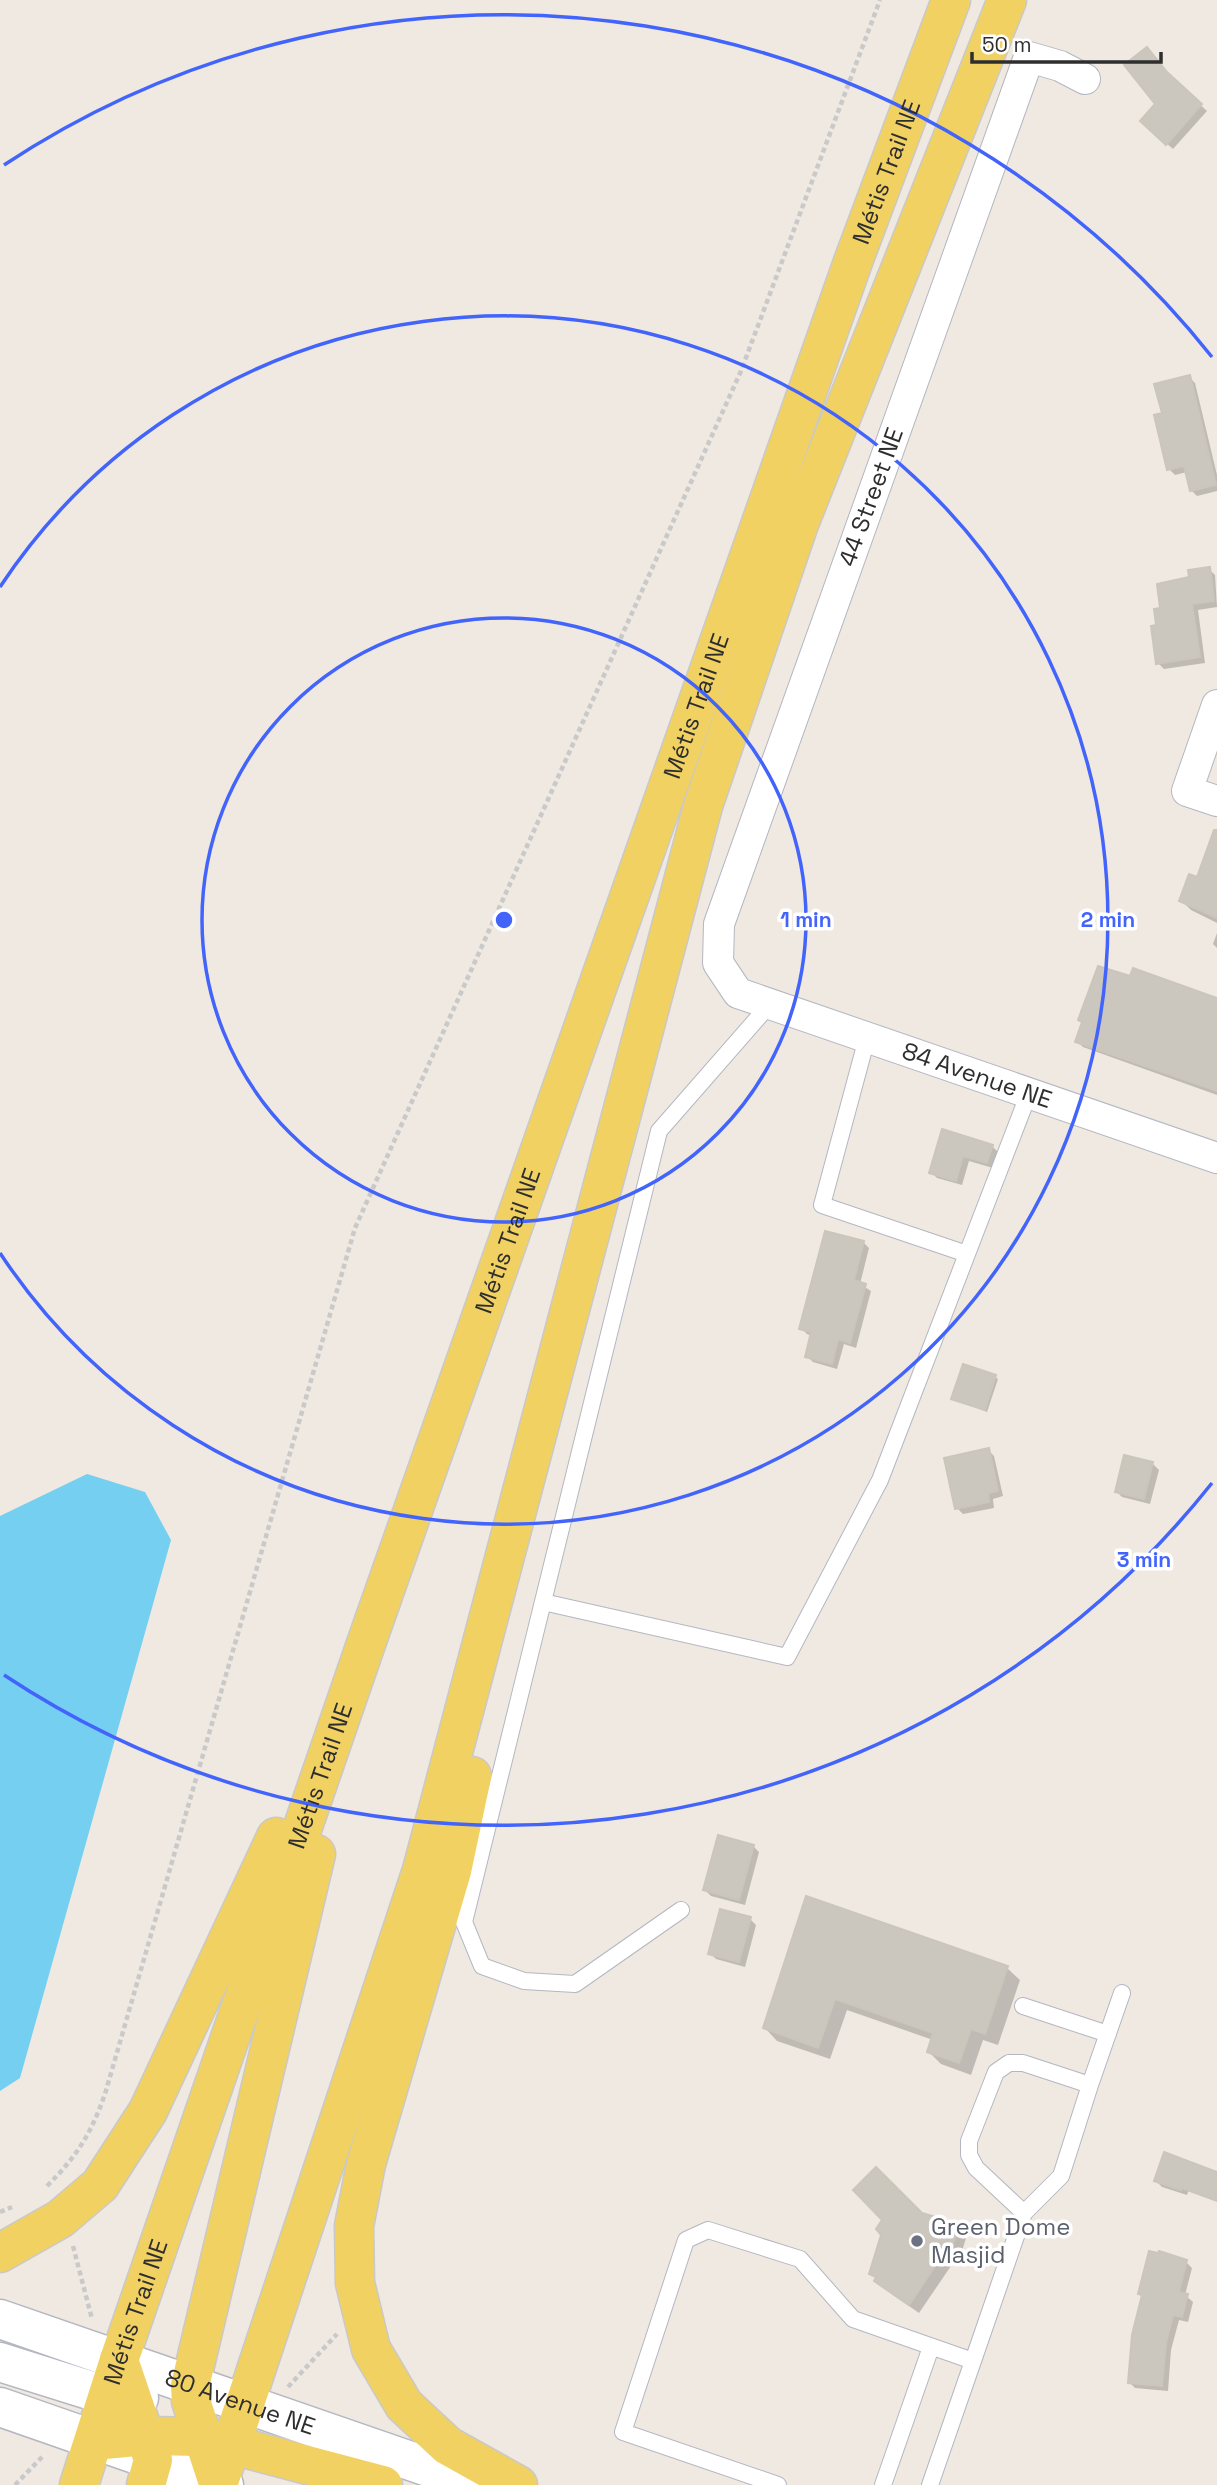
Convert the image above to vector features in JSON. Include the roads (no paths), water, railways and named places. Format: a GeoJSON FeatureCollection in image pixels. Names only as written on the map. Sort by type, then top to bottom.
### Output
{"type":"FeatureCollection","features":[{"type":"Feature","properties":{"kind":"main road","name":"Métis Trail NE"},"geometry":{"type":"LineString","coordinates":[[119,2360],[368,1638],[849,272],[951,0]]}},
{"type":"Feature","properties":{"kind":"main road","name":"Métis Trail NE"},"geometry":{"type":"LineString","coordinates":[[203,2417],[243,2404],[422,1870],[703,806],[799,524],[1007,0]]}},
{"type":"Feature","properties":{"kind":"main road"},"geometry":{"type":"LineString","coordinates":[[518,2485],[448,2446],[404,2405],[371,2349],[355,2283],[354,2227],[366,2164],[452,1871],[567,1319]]}},
{"type":"Feature","properties":{"kind":"main road"},"geometry":{"type":"LineString","coordinates":[[0,2253],[60,2219],[100,2185],[148,2111],[368,1638]]}},
{"type":"Feature","properties":{"kind":"main road"},"geometry":{"type":"LineString","coordinates":[[220,2484],[203,2417],[368,1638]]}},
{"type":"Feature","properties":{"kind":"main road"},"geometry":{"type":"LineString","coordinates":[[119,2360],[120,2397],[148,2460]]}},
{"type":"Feature","properties":{"kind":"main road","name":"Métis Trail NE"},"geometry":{"type":"LineString","coordinates":[[79,2485],[94,2441],[120,2397]]}},
{"type":"Feature","properties":{"kind":"main road"},"geometry":{"type":"LineString","coordinates":[[148,2460],[203,2417]]}},
{"type":"Feature","properties":{"kind":"main road"},"geometry":{"type":"LineString","coordinates":[[203,2417],[383,2485]]}},
{"type":"Feature","properties":{"kind":"main road"},"geometry":{"type":"LineString","coordinates":[[94,2441],[148,2460]]}},
{"type":"Feature","properties":{"kind":"street","name":"44 Street NE"},"geometry":{"type":"LineString","coordinates":[[738,993],[719,963],[719,924],[1029,57],[1060,66],[1085,79]]}},
{"type":"Feature","properties":{"kind":"street"},"geometry":{"type":"LineString","coordinates":[[1217,705],[1187,791],[1217,802]]}},
{"type":"Feature","properties":{"kind":"street","name":"84 Avenue NE"},"geometry":{"type":"LineString","coordinates":[[738,993],[1217,1158]]}},
{"type":"Feature","properties":{"kind":"street","name":"80 Avenue NE"},"geometry":{"type":"LineString","coordinates":[[0,2319],[119,2360],[203,2417]]}},
{"type":"Feature","properties":{"kind":"street","name":"80 Avenue NE"},"geometry":{"type":"LineString","coordinates":[[0,2362],[120,2397],[203,2417],[243,2404],[480,2485]]}},
{"type":"Feature","properties":{"kind":"street"},"geometry":{"type":"LineString","coordinates":[[0,2407],[94,2441]]}},
{"type":"Feature","properties":{"kind":"street"},"geometry":{"type":"LineString","coordinates":[[148,2460],[220,2484]]}},
{"type":"Feature","properties":{"kind":"lane"},"geometry":{"type":"LineString","coordinates":[[681,1910],[575,1984],[524,1981],[482,1966],[464,1922],[659,1131],[770,1004]]}},
{"type":"Feature","properties":{"kind":"lane"},"geometry":{"type":"LineString","coordinates":[[867,1038],[822,1205],[967,1254]]}},
{"type":"Feature","properties":{"kind":"lane"},"geometry":{"type":"LineString","coordinates":[[543,1602],[787,1657],[880,1480],[1029,1093]]}},
{"type":"Feature","properties":{"kind":"lane"},"geometry":{"type":"LineString","coordinates":[[930,2485],[1024,2213],[1061,2176],[1122,1993]]}},
{"type":"Feature","properties":{"kind":"lane"},"geometry":{"type":"LineString","coordinates":[[1023,2006],[1108,2035]]}},
{"type":"Feature","properties":{"kind":"lane"},"geometry":{"type":"LineString","coordinates":[[1024,2213],[976,2168],[969,2155],[970,2141],[996,2072],[1009,2063],[1023,2063],[1090,2085]]}},
{"type":"Feature","properties":{"kind":"lane"},"geometry":{"type":"LineString","coordinates":[[778,2485],[622,2432],[686,2240],[709,2230],[800,2259],[853,2319],[973,2361]]}},
{"type":"Feature","properties":{"kind":"lane"},"geometry":{"type":"LineString","coordinates":[[883,2485],[931,2347]]}},
{"type":"Feature","properties":{"kind":"water"},"geometry":{"type":"Polygon","coordinates":[[[87,1474],[145,1492],[171,1540],[20,2078],[0,2091],[0,1516],[87,1474]]]}},
{"type":"Feature","properties":{"kind":"place","name":"Green Dome Masjid"},"geometry":{"type":"Point","coordinates":[917,2241]}}]}
